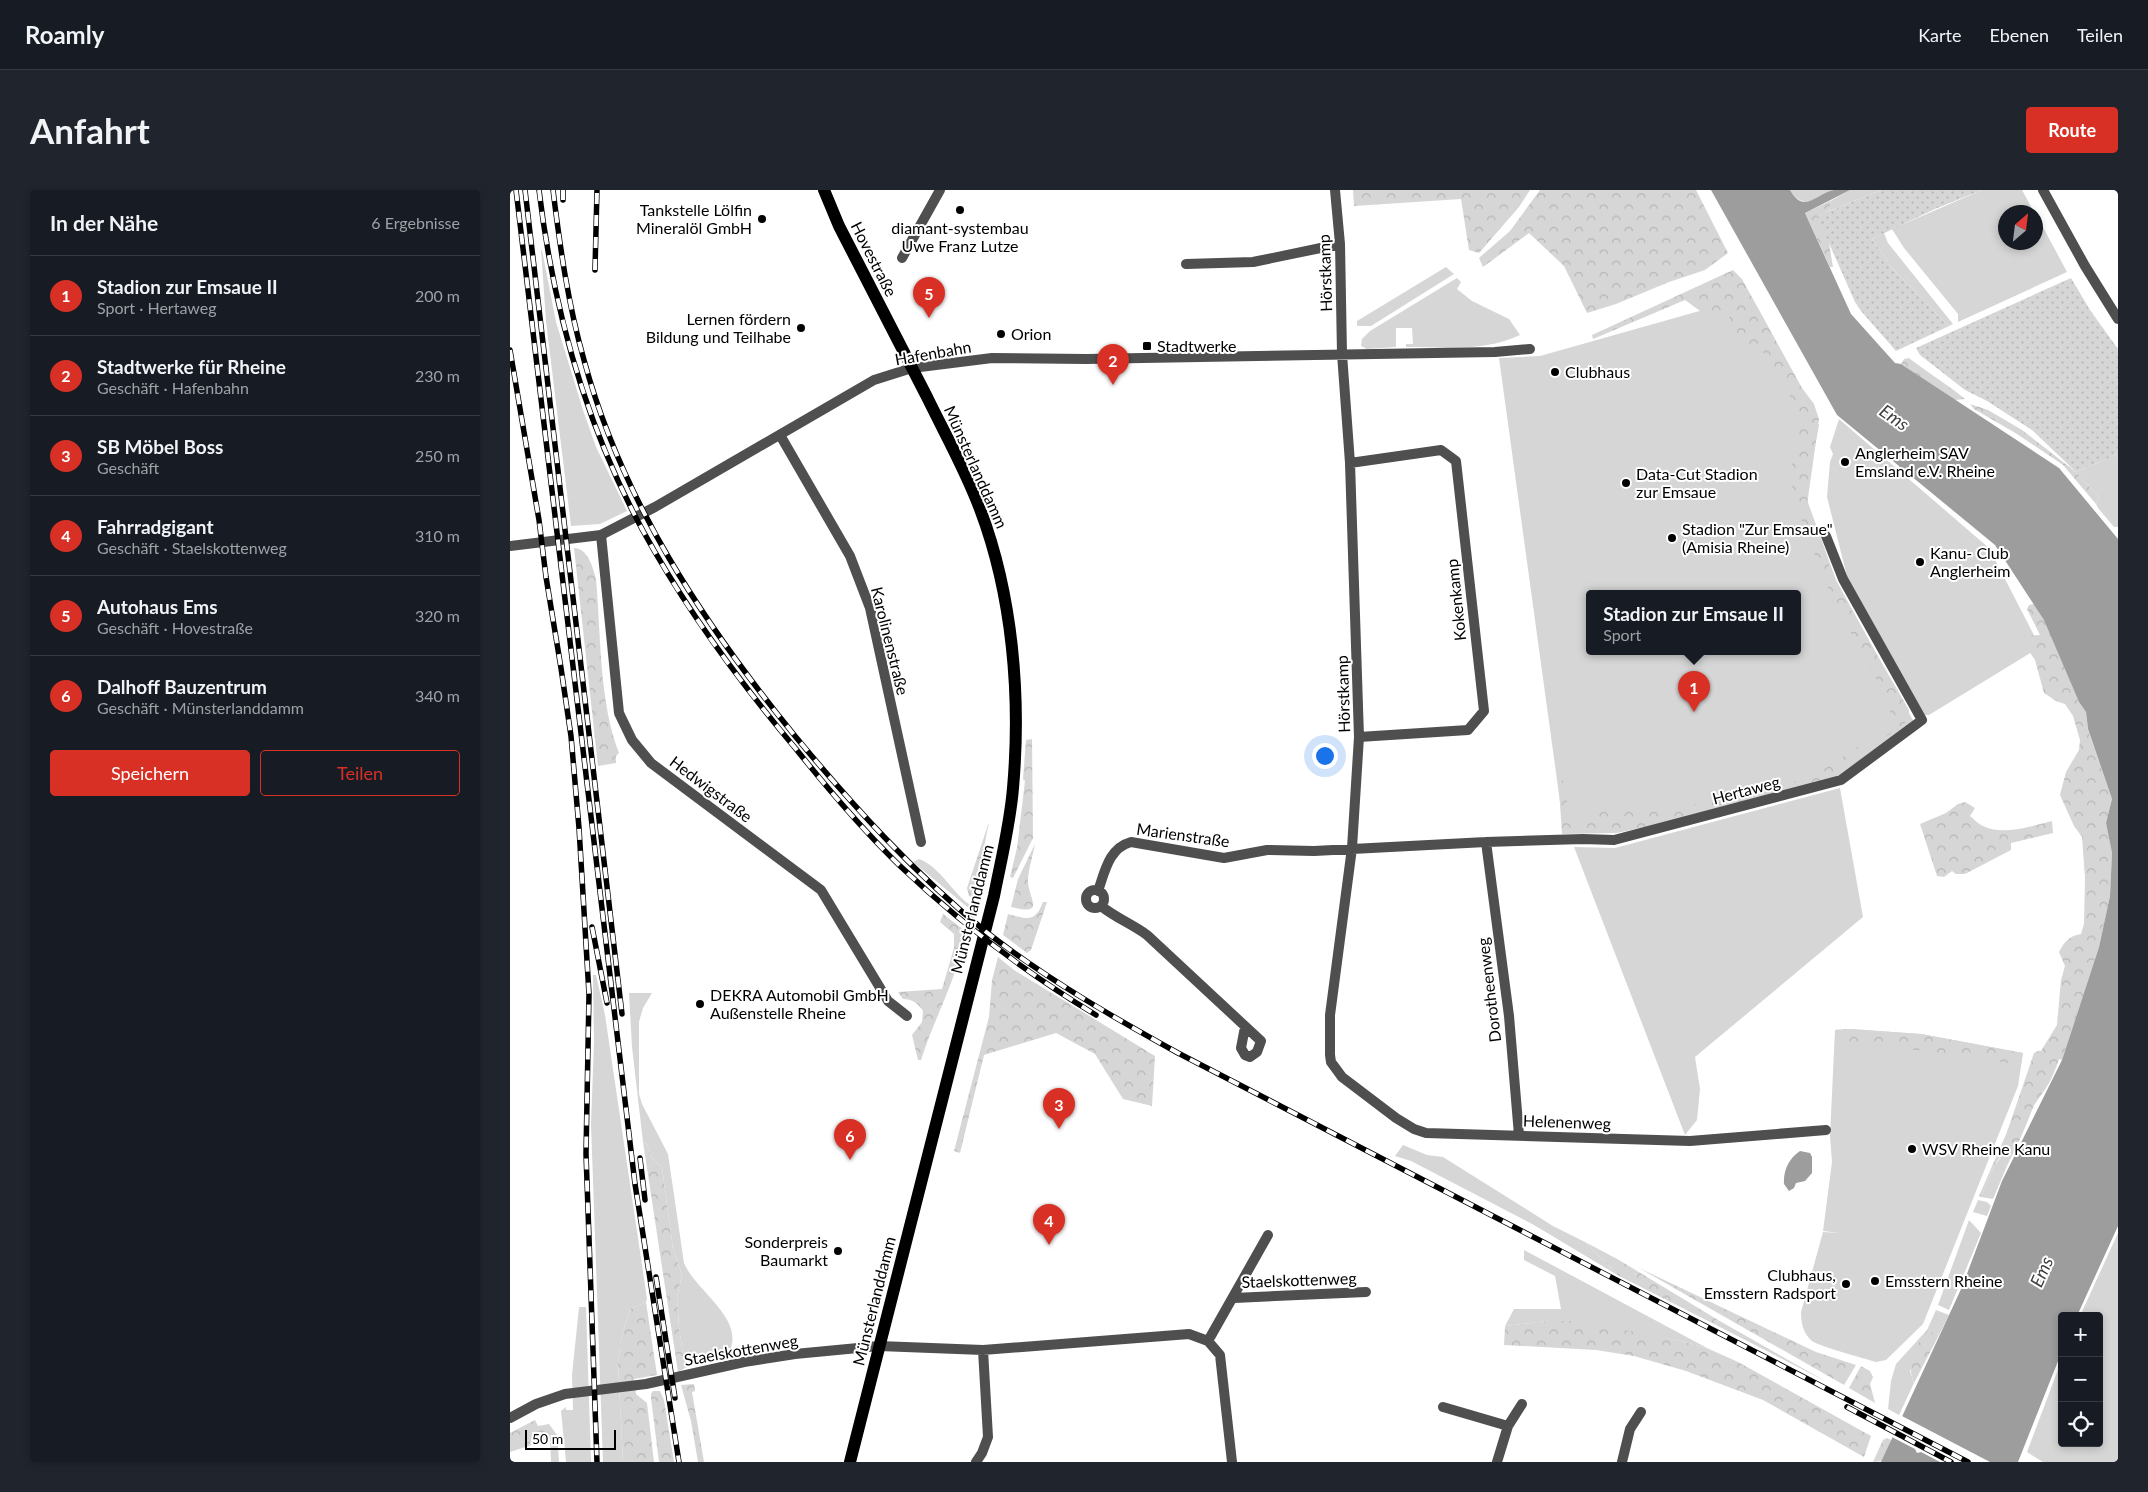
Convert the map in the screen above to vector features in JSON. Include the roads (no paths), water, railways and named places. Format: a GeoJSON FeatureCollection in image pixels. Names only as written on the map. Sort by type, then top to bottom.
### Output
{"type":"FeatureCollection","features":[{"type":"Feature","properties":{"kind":"main road","name":"Hovestraße"},"geometry":{"type":"LineString","coordinates":[[824,190],[839,226],[912,368]]}},
{"type":"Feature","properties":{"kind":"main road","name":"Münsterlanddamm"},"geometry":{"type":"LineString","coordinates":[[850,1462],[994,896],[1006,839],[1013,789],[1016,740],[1015,688],[1009,628],[991,540],[980,508],[912,368]]}},
{"type":"Feature","properties":{"kind":"street"},"geometry":{"type":"LineString","coordinates":[[902,258],[940,190]]}},
{"type":"Feature","properties":{"kind":"street","name":"Hörstkamp"},"geometry":{"type":"LineString","coordinates":[[1331,1062],[1330,1015],[1352,848],[1359,737],[1350,463],[1342,354],[1340,244],[1335,190]]}},
{"type":"Feature","properties":{"kind":"street"},"geometry":{"type":"LineString","coordinates":[[2042,190],[2085,266],[2118,319]]}},
{"type":"Feature","properties":{"kind":"street"},"geometry":{"type":"LineString","coordinates":[[1186,264],[1253,262],[1340,244]]}},
{"type":"Feature","properties":{"kind":"street"},"geometry":{"type":"LineString","coordinates":[[1342,354],[1495,352],[1530,348]]}},
{"type":"Feature","properties":{"kind":"street","name":"Hafenbahn"},"geometry":{"type":"LineString","coordinates":[[510,546],[601,535],[655,507],[874,380],[912,368],[992,358],[1086,359],[1342,354]]}},
{"type":"Feature","properties":{"kind":"street","name":"Karolinenstraße"},"geometry":{"type":"LineString","coordinates":[[780,434],[850,556],[870,608],[921,842]]}},
{"type":"Feature","properties":{"kind":"street","name":"Kokenkamp"},"geometry":{"type":"LineString","coordinates":[[1350,463],[1441,450],[1456,461],[1484,711],[1468,730],[1359,737]]}},
{"type":"Feature","properties":{"kind":"street","name":"Hedwigstraße"},"geometry":{"type":"LineString","coordinates":[[601,535],[619,713],[632,740],[651,763],[821,890],[888,1000],[907,1016]]}},
{"type":"Feature","properties":{"kind":"street","name":"Hertaweg"},"geometry":{"type":"LineString","coordinates":[[1352,848],[1583,839],[1614,840],[1841,780],[1922,720],[1843,579],[1826,536]]}},
{"type":"Feature","properties":{"kind":"street","name":"Marienstraße"},"geometry":{"type":"LineString","coordinates":[[1245,1027],[1147,935],[1112,915],[1102,906],[1092,908],[1086,902],[1086,897],[1089,892],[1098,891],[1112,855],[1124,844],[1131,842],[1224,858],[1266,850],[1314,852],[1352,848]]}},
{"type":"Feature","properties":{"kind":"street","name":"Dorotheenweg"},"geometry":{"type":"LineString","coordinates":[[1486,842],[1509,1016],[1518,1135]]}},
{"type":"Feature","properties":{"kind":"street"},"geometry":{"type":"LineString","coordinates":[[1098,891],[1104,898],[1102,906]]}},
{"type":"Feature","properties":{"kind":"street","name":"Helenenweg"},"geometry":{"type":"LineString","coordinates":[[1331,1062],[1342,1077],[1396,1118],[1414,1129],[1426,1133],[1690,1141],[1826,1130]]}},
{"type":"Feature","properties":{"kind":"street","name":"Staelskottenweg"},"geometry":{"type":"LineString","coordinates":[[510,1418],[538,1402],[565,1394],[646,1384],[760,1359],[879,1346],[983,1350],[1189,1334],[1208,1341],[1268,1235]]}},
{"type":"Feature","properties":{"kind":"street","name":"Staelskottenweg"},"geometry":{"type":"LineString","coordinates":[[1234,1298],[1366,1292]]}},
{"type":"Feature","properties":{"kind":"street"},"geometry":{"type":"LineString","coordinates":[[1208,1341],[1220,1355],[1232,1462]]}},
{"type":"Feature","properties":{"kind":"street"},"geometry":{"type":"LineString","coordinates":[[976,1462],[988,1437],[983,1350]]}},
{"type":"Feature","properties":{"kind":"street"},"geometry":{"type":"LineString","coordinates":[[1497,1462],[1508,1426],[1522,1404]]}},
{"type":"Feature","properties":{"kind":"street"},"geometry":{"type":"LineString","coordinates":[[1443,1407],[1508,1426]]}},
{"type":"Feature","properties":{"kind":"street"},"geometry":{"type":"LineString","coordinates":[[1622,1462],[1630,1429],[1641,1412]]}},
{"type":"Feature","properties":{"kind":"water","name":"Ems"},"geometry":{"type":"Polygon","coordinates":[[[1711,190],[1790,190],[1800,201],[1806,202],[1834,190],[1850,190],[1805,213],[1851,314],[1895,363],[1901,364],[2059,468],[2118,539],[2118,1226],[2079,1312],[2058,1312],[2058,1361],[2018,1462],[1881,1462],[1962,1287],[2002,1181],[2062,1060],[2099,947],[2110,896],[2112,853],[2106,823],[2112,799],[2088,729],[2086,712],[2079,702],[2044,620],[1995,545],[1837,415],[1711,190]]]}},
{"type":"Feature","properties":{"kind":"water"},"geometry":{"type":"Polygon","coordinates":[[[1800,1151],[1810,1153],[1812,1157],[1812,1173],[1805,1181],[1796,1183],[1794,1188],[1789,1191],[1784,1184],[1786,1170],[1790,1161],[1800,1151]]]}},
{"type":"Feature","properties":{"kind":"railway"},"geometry":{"type":"LineString","coordinates":[[516,190],[635,1184],[679,1462]]}},
{"type":"Feature","properties":{"kind":"railway"},"geometry":{"type":"LineString","coordinates":[[525,190],[622,1014]]}},
{"type":"Feature","properties":{"kind":"railway"},"geometry":{"type":"LineString","coordinates":[[539,190],[553,278],[563,321],[588,407],[604,449],[642,529],[694,615],[774,723],[820,779],[899,865],[993,945],[1018,964],[1096,1015]]}},
{"type":"Feature","properties":{"kind":"railway"},"geometry":{"type":"LineString","coordinates":[[553,190],[573,318],[600,412],[620,462],[643,511],[669,558],[698,605],[729,649],[795,736],[885,838],[959,909],[1031,965],[1103,1011],[1178,1053],[1968,1462]]}},
{"type":"Feature","properties":{"kind":"railway"},"geometry":{"type":"LineString","coordinates":[[563,190],[563,200]]}},
{"type":"Feature","properties":{"kind":"railway"},"geometry":{"type":"LineString","coordinates":[[595,270],[597,190]]}},
{"type":"Feature","properties":{"kind":"railway"},"geometry":{"type":"LineString","coordinates":[[510,350],[539,520],[571,736],[579,828],[589,994],[586,1154],[597,1462]]}},
{"type":"Feature","properties":{"kind":"railway"},"geometry":{"type":"LineString","coordinates":[[592,927],[607,1003]]}},
{"type":"Feature","properties":{"kind":"railway"},"geometry":{"type":"LineString","coordinates":[[640,1158],[645,1200]]}},
{"type":"Feature","properties":{"kind":"railway"},"geometry":{"type":"LineString","coordinates":[[656,1277],[675,1398]]}},
{"type":"Feature","properties":{"kind":"railway"},"geometry":{"type":"LineString","coordinates":[[1847,1407],[1951,1462]]}},
{"type":"Feature","properties":{"kind":"place","name":"diamant-systembau Uwe Franz Lutze"},"geometry":{"type":"Point","coordinates":[960,210]}},
{"type":"Feature","properties":{"kind":"place","name":"Tankstelle Lölfin Mineralöl GmbH"},"geometry":{"type":"Point","coordinates":[762,219]}},
{"type":"Feature","properties":{"kind":"place","name":"Autohaus Ems"},"geometry":{"type":"Point","coordinates":[929,318]}},
{"type":"Feature","properties":{"kind":"place","name":"Lernen fördern Bildung und Teilhabe"},"geometry":{"type":"Point","coordinates":[801,328]}},
{"type":"Feature","properties":{"kind":"place","name":"Orion"},"geometry":{"type":"Point","coordinates":[1001,334]}},
{"type":"Feature","properties":{"kind":"place","name":"Stadtwerke"},"geometry":{"type":"Point","coordinates":[1147,346]}},
{"type":"Feature","properties":{"kind":"place","name":"Clubhaus"},"geometry":{"type":"Point","coordinates":[1555,372]}},
{"type":"Feature","properties":{"kind":"place","name":"Stadtwerke für Rheine"},"geometry":{"type":"Point","coordinates":[1113,385]}},
{"type":"Feature","properties":{"kind":"place","name":"Anglerheim SAV Emsland e.V. Rheine"},"geometry":{"type":"Point","coordinates":[1845,462]}},
{"type":"Feature","properties":{"kind":"place","name":"Data-Cut Stadion zur Emsaue"},"geometry":{"type":"Point","coordinates":[1626,483]}},
{"type":"Feature","properties":{"kind":"place","name":"Stadion \"Zur Emsaue\" (Amisia Rheine)"},"geometry":{"type":"Point","coordinates":[1672,538]}},
{"type":"Feature","properties":{"kind":"place","name":"Kanu- Club Anglerheim"},"geometry":{"type":"Point","coordinates":[1920,562]}},
{"type":"Feature","properties":{"kind":"place","name":"Stadion zur Emsaue II"},"geometry":{"type":"Point","coordinates":[1694,712]}},
{"type":"Feature","properties":{"kind":"place","name":"DEKRA Automobil GmbH Außenstelle Rheine"},"geometry":{"type":"Point","coordinates":[700,1004]}},
{"type":"Feature","properties":{"kind":"place","name":"SB Möbel Boss"},"geometry":{"type":"Point","coordinates":[1059,1129]}},
{"type":"Feature","properties":{"kind":"place","name":"WSV Rheine Kanu"},"geometry":{"type":"Point","coordinates":[1912,1149]}},
{"type":"Feature","properties":{"kind":"place","name":"Dalhoff Bauzentrum"},"geometry":{"type":"Point","coordinates":[850,1160]}},
{"type":"Feature","properties":{"kind":"place","name":"Fahrradgigant"},"geometry":{"type":"Point","coordinates":[1049,1245]}},
{"type":"Feature","properties":{"kind":"place","name":"Sonderpreis Baumarkt"},"geometry":{"type":"Point","coordinates":[838,1251]}},
{"type":"Feature","properties":{"kind":"place","name":"Emsstern Rheine"},"geometry":{"type":"Point","coordinates":[1875,1281]}},
{"type":"Feature","properties":{"kind":"place","name":"Clubhaus, Emsstern Radsport"},"geometry":{"type":"Point","coordinates":[1846,1284]}}]}
